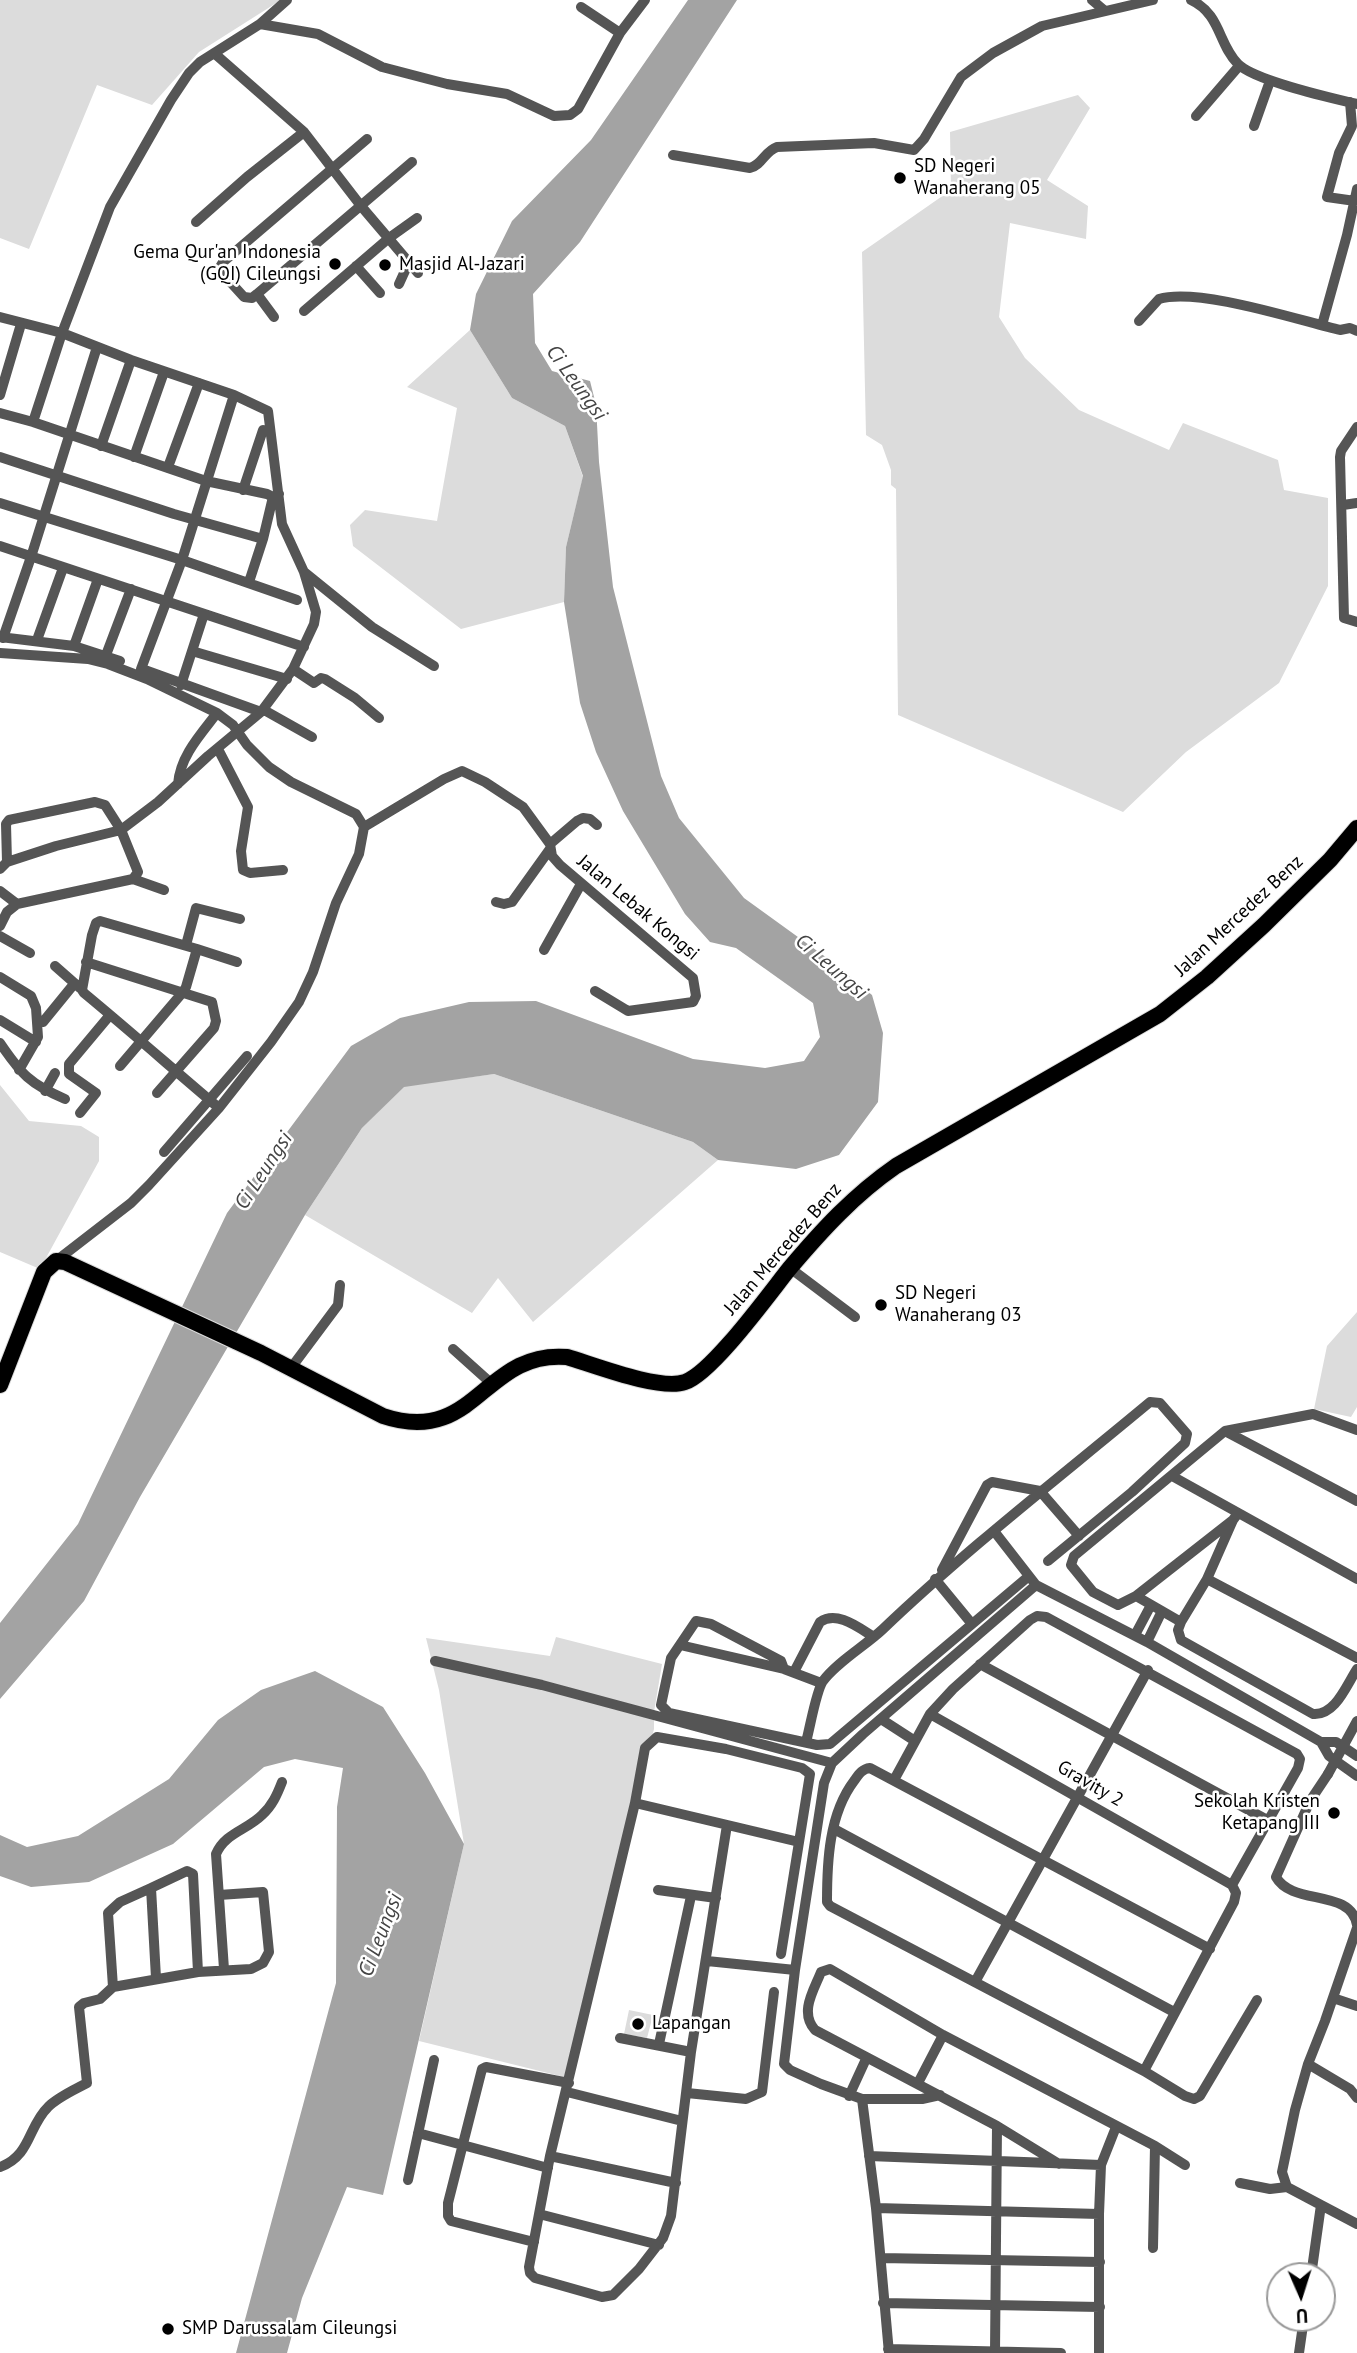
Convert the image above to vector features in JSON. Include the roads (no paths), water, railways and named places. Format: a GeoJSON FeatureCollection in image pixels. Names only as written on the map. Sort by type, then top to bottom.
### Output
{"type":"FeatureCollection","features":[{"type":"Feature","properties":{"kind":"main road","name":"Jalan Mercedez Benz"},"geometry":{"type":"LineString","coordinates":[[56,1261],[65,1262],[261,1353],[383,1416],[401,1422],[418,1423],[445,1419],[520,1365],[536,1358],[566,1357],[659,1384],[685,1382],[696,1377],[731,1341],[790,1268],[849,1202],[896,1166],[1043,1080],[1125,1036],[1170,1007],[1264,925],[1330,860],[1357,828]]}},
{"type":"Feature","properties":{"kind":"main road"},"geometry":{"type":"LineString","coordinates":[[0,1385],[44,1272],[56,1261]]}},
{"type":"Feature","properties":{"kind":"street"},"geometry":{"type":"LineString","coordinates":[[33,422],[62,334],[110,207],[189,73],[214,53],[260,24],[287,0]]}},
{"type":"Feature","properties":{"kind":"street"},"geometry":{"type":"LineString","coordinates":[[260,24],[318,34],[382,67],[447,84],[507,94],[554,116],[563,116],[578,109],[620,33],[645,0]]}},
{"type":"Feature","properties":{"kind":"street"},"geometry":{"type":"LineString","coordinates":[[1092,0],[1105,11]]}},
{"type":"Feature","properties":{"kind":"street"},"geometry":{"type":"LineString","coordinates":[[674,155],[750,168],[758,164],[767,152],[777,147],[874,143],[914,150],[924,139],[961,77],[984,58],[1042,26],[1153,0]]}},
{"type":"Feature","properties":{"kind":"street"},"geometry":{"type":"LineString","coordinates":[[1191,0],[1213,19],[1239,66],[1270,80],[1354,103],[1352,126],[1339,153],[1327,197],[1356,195],[1322,325]]}},
{"type":"Feature","properties":{"kind":"street"},"geometry":{"type":"LineString","coordinates":[[581,7],[620,33]]}},
{"type":"Feature","properties":{"kind":"street"},"geometry":{"type":"LineString","coordinates":[[214,53],[304,132],[361,206],[418,273]]}},
{"type":"Feature","properties":{"kind":"street"},"geometry":{"type":"LineString","coordinates":[[1196,116],[1239,66]]}},
{"type":"Feature","properties":{"kind":"street"},"geometry":{"type":"LineString","coordinates":[[1254,126],[1270,80]]}},
{"type":"Feature","properties":{"kind":"street"},"geometry":{"type":"LineString","coordinates":[[196,222],[304,132]]}},
{"type":"Feature","properties":{"kind":"street"},"geometry":{"type":"LineString","coordinates":[[367,139],[223,262],[221,271],[245,298],[252,298],[257,294],[412,162]]}},
{"type":"Feature","properties":{"kind":"street"},"geometry":{"type":"LineString","coordinates":[[304,311],[389,237],[417,218]]}},
{"type":"Feature","properties":{"kind":"street"},"geometry":{"type":"LineString","coordinates":[[399,284],[409,262]]}},
{"type":"Feature","properties":{"kind":"street"},"geometry":{"type":"LineString","coordinates":[[356,265],[380,293]]}},
{"type":"Feature","properties":{"kind":"street"},"geometry":{"type":"LineString","coordinates":[[257,294],[274,317]]}},
{"type":"Feature","properties":{"kind":"street"},"geometry":{"type":"LineString","coordinates":[[1139,321],[1159,299],[1184,297],[1243,305],[1342,330],[1350,328],[1357,331]]}},
{"type":"Feature","properties":{"kind":"street"},"geometry":{"type":"LineString","coordinates":[[0,317],[62,334],[234,395],[268,411],[276,496],[284,531],[304,572],[316,612],[314,624],[290,674],[263,711],[158,802],[121,830],[56,846],[3,866],[6,824],[16,818],[95,802],[105,805],[121,830],[138,872],[133,879]]}},
{"type":"Feature","properties":{"kind":"street"},"geometry":{"type":"LineString","coordinates":[[0,395],[21,324]]}},
{"type":"Feature","properties":{"kind":"street"},"geometry":{"type":"LineString","coordinates":[[97,347],[31,557],[2,637],[74,646],[106,655],[181,685],[263,711],[312,737]]}},
{"type":"Feature","properties":{"kind":"street"},"geometry":{"type":"LineString","coordinates":[[101,446],[131,360]]}},
{"type":"Feature","properties":{"kind":"street"},"geometry":{"type":"LineString","coordinates":[[134,457],[164,372]]}},
{"type":"Feature","properties":{"kind":"street"},"geometry":{"type":"LineString","coordinates":[[169,467],[200,383]]}},
{"type":"Feature","properties":{"kind":"street"},"geometry":{"type":"LineString","coordinates":[[141,669],[182,560],[234,395]]}},
{"type":"Feature","properties":{"kind":"street"},"geometry":{"type":"LineString","coordinates":[[0,413],[205,481],[276,496]]}},
{"type":"Feature","properties":{"kind":"street"},"geometry":{"type":"LineString","coordinates":[[1357,427],[1341,451],[1344,618],[1357,622]]}},
{"type":"Feature","properties":{"kind":"street"},"geometry":{"type":"LineString","coordinates":[[243,490],[263,430]]}},
{"type":"Feature","properties":{"kind":"street"},"geometry":{"type":"LineString","coordinates":[[0,457],[263,539]]}},
{"type":"Feature","properties":{"kind":"street"},"geometry":{"type":"LineString","coordinates":[[249,582],[276,496]]}},
{"type":"Feature","properties":{"kind":"street"},"geometry":{"type":"LineString","coordinates":[[0,503],[182,560],[297,600]]}},
{"type":"Feature","properties":{"kind":"street"},"geometry":{"type":"LineString","coordinates":[[1343,505],[1357,503]]}},
{"type":"Feature","properties":{"kind":"street"},"geometry":{"type":"LineString","coordinates":[[0,546],[304,647]]}},
{"type":"Feature","properties":{"kind":"street"},"geometry":{"type":"LineString","coordinates":[[37,640],[63,568]]}},
{"type":"Feature","properties":{"kind":"street"},"geometry":{"type":"LineString","coordinates":[[304,572],[372,627],[434,666]]}},
{"type":"Feature","properties":{"kind":"street"},"geometry":{"type":"LineString","coordinates":[[74,646],[98,579]]}},
{"type":"Feature","properties":{"kind":"street"},"geometry":{"type":"LineString","coordinates":[[106,655],[131,589]]}},
{"type":"Feature","properties":{"kind":"street"},"geometry":{"type":"LineString","coordinates":[[181,685],[204,614]]}},
{"type":"Feature","properties":{"kind":"street"},"geometry":{"type":"LineString","coordinates":[[192,651],[314,682],[324,679],[355,698],[379,718]]}},
{"type":"Feature","properties":{"kind":"street"},"geometry":{"type":"LineString","coordinates":[[0,653],[80,658],[108,664],[147,679],[217,713],[239,732],[247,745],[269,767],[291,782],[356,814],[364,827],[359,854],[336,903],[330,927],[305,990],[271,1042],[219,1108],[131,1203],[56,1261]]}},
{"type":"Feature","properties":{"kind":"street"},"geometry":{"type":"LineString","coordinates":[[178,783],[179,771],[187,755],[217,713]]}},
{"type":"Feature","properties":{"kind":"street"},"geometry":{"type":"LineString","coordinates":[[218,749],[248,807],[241,851],[243,870],[250,873],[283,870]]}},
{"type":"Feature","properties":{"kind":"street","name":"Jalan Lebak Kongsi"},"geometry":{"type":"LineString","coordinates":[[364,827],[457,772],[466,771],[523,807],[559,865],[693,978],[696,996],[693,1002],[628,1011],[595,991]]}},
{"type":"Feature","properties":{"kind":"street"},"geometry":{"type":"LineString","coordinates":[[496,902],[512,902],[550,847],[580,820],[590,819],[597,825]]}},
{"type":"Feature","properties":{"kind":"street"},"geometry":{"type":"LineString","coordinates":[[0,926],[7,912],[17,904],[133,879],[164,891]]}},
{"type":"Feature","properties":{"kind":"street"},"geometry":{"type":"LineString","coordinates":[[544,950],[581,884]]}},
{"type":"Feature","properties":{"kind":"street"},"geometry":{"type":"LineString","coordinates":[[0,891],[17,904]]}},
{"type":"Feature","properties":{"kind":"street"},"geometry":{"type":"LineString","coordinates":[[120,1066],[183,992],[196,908],[240,919]]}},
{"type":"Feature","properties":{"kind":"street"},"geometry":{"type":"LineString","coordinates":[[43,1022],[78,987],[94,927],[100,921],[237,962]]}},
{"type":"Feature","properties":{"kind":"street"},"geometry":{"type":"LineString","coordinates":[[0,936],[30,953]]}},
{"type":"Feature","properties":{"kind":"street"},"geometry":{"type":"LineString","coordinates":[[86,962],[212,1002],[216,1021],[214,1028],[158,1093]]}},
{"type":"Feature","properties":{"kind":"street"},"geometry":{"type":"LineString","coordinates":[[55,966],[219,1108]]}},
{"type":"Feature","properties":{"kind":"street"},"geometry":{"type":"LineString","coordinates":[[0,977],[33,999],[40,1031],[19,1070]]}},
{"type":"Feature","properties":{"kind":"street"},"geometry":{"type":"LineString","coordinates":[[80,1113],[96,1093],[69,1074],[69,1063],[110,1015]]}},
{"type":"Feature","properties":{"kind":"street"},"geometry":{"type":"LineString","coordinates":[[0,1020],[36,1042]]}},
{"type":"Feature","properties":{"kind":"street"},"geometry":{"type":"LineString","coordinates":[[0,1042],[19,1070],[45,1091],[65,1099]]}},
{"type":"Feature","properties":{"kind":"street"},"geometry":{"type":"LineString","coordinates":[[164,1152],[247,1056]]}},
{"type":"Feature","properties":{"kind":"street"},"geometry":{"type":"LineString","coordinates":[[45,1091],[55,1073]]}},
{"type":"Feature","properties":{"kind":"street"},"geometry":{"type":"LineString","coordinates":[[790,1268],[855,1317]]}},
{"type":"Feature","properties":{"kind":"street"},"geometry":{"type":"LineString","coordinates":[[291,1368],[338,1305],[340,1285]]}},
{"type":"Feature","properties":{"kind":"street"},"geometry":{"type":"LineString","coordinates":[[453,1349],[492,1384]]}},
{"type":"Feature","properties":{"kind":"street"},"geometry":{"type":"LineString","coordinates":[[806,1742],[821,1683],[936,1578],[1040,1491],[1150,1402],[1160,1403],[1187,1434],[1185,1443],[1132,1492],[1048,1561]]}},
{"type":"Feature","properties":{"kind":"street"},"geometry":{"type":"LineString","coordinates":[[1235,1517],[1124,1603],[1114,1605],[1093,1592],[1071,1565],[1072,1560],[1225,1431],[1313,1414],[1357,1430]]}},
{"type":"Feature","properties":{"kind":"street"},"geometry":{"type":"LineString","coordinates":[[1225,1431],[1357,1501]]}},
{"type":"Feature","properties":{"kind":"street"},"geometry":{"type":"LineString","coordinates":[[1172,1476],[1235,1517],[1357,1579]]}},
{"type":"Feature","properties":{"kind":"street"},"geometry":{"type":"LineString","coordinates":[[936,1578],[989,1483],[1040,1491],[1079,1536]]}},
{"type":"Feature","properties":{"kind":"street"},"geometry":{"type":"LineString","coordinates":[[1235,1517],[1207,1579],[1181,1622],[1178,1630],[1180,1637],[1186,1644],[1313,1714],[1320,1715],[1330,1710],[1357,1669]]}},
{"type":"Feature","properties":{"kind":"street"},"geometry":{"type":"LineString","coordinates":[[994,1531],[1032,1580],[1135,1635],[1321,1742],[1336,1742],[1356,1766]]}},
{"type":"Feature","properties":{"kind":"street"},"geometry":{"type":"LineString","coordinates":[[936,1578],[972,1624]]}},
{"type":"Feature","properties":{"kind":"street"},"geometry":{"type":"LineString","coordinates":[[1207,1579],[1357,1658]]}},
{"type":"Feature","properties":{"kind":"street"},"geometry":{"type":"LineString","coordinates":[[789,1671],[780,1661],[705,1622],[696,1621],[671,1658],[661,1705],[664,1710],[824,1746],[831,1744],[972,1624],[1032,1580]]}},
{"type":"Feature","properties":{"kind":"street"},"geometry":{"type":"LineString","coordinates":[[940,2095],[922,2099],[862,2099],[790,2070],[784,2064],[795,1970],[824,1783],[832,1763],[1032,1580]]}},
{"type":"Feature","properties":{"kind":"street"},"geometry":{"type":"LineString","coordinates":[[1136,1596],[1181,1622]]}},
{"type":"Feature","properties":{"kind":"street"},"geometry":{"type":"LineString","coordinates":[[1135,1635],[1151,1605]]}},
{"type":"Feature","properties":{"kind":"street"},"geometry":{"type":"LineString","coordinates":[[1147,1642],[1162,1611]]}},
{"type":"Feature","properties":{"kind":"street"},"geometry":{"type":"LineString","coordinates":[[789,1671],[825,1618],[834,1616],[874,1637]]}},
{"type":"Feature","properties":{"kind":"street"},"geometry":{"type":"LineString","coordinates":[[894,1780],[930,1714],[979,1664],[1030,1619],[1039,1616],[1046,1617],[1148,1670],[1297,1754],[1300,1759],[1298,1768],[1233,1885],[1236,1898],[1144,2071]]}},
{"type":"Feature","properties":{"kind":"street"},"geometry":{"type":"LineString","coordinates":[[680,1645],[789,1671],[821,1683]]}},
{"type":"Feature","properties":{"kind":"street"},"geometry":{"type":"LineString","coordinates":[[435,1661],[542,1685],[832,1763]]}},
{"type":"Feature","properties":{"kind":"street"},"geometry":{"type":"LineString","coordinates":[[979,1664],[1269,1821]]}},
{"type":"Feature","properties":{"kind":"street"},"geometry":{"type":"LineString","coordinates":[[975,1982],[1148,1670]]}},
{"type":"Feature","properties":{"kind":"street","name":"Gravity 2"},"geometry":{"type":"LineString","coordinates":[[930,1714],[1233,1885]]}},
{"type":"Feature","properties":{"kind":"street"},"geometry":{"type":"LineString","coordinates":[[880,1718],[915,1741]]}},
{"type":"Feature","properties":{"kind":"street"},"geometry":{"type":"LineString","coordinates":[[1287,2187],[1282,2172],[1295,2110],[1308,2064],[1357,1926],[1354,1916],[1346,1907],[1295,1892],[1280,1883],[1276,1877],[1310,1801],[1357,1721]]}},
{"type":"Feature","properties":{"kind":"street"},"geometry":{"type":"LineString","coordinates":[[727,1825],[691,2052],[676,2183],[666,2232],[659,2245],[613,2295],[603,2297],[535,2278],[529,2267],[550,2155],[635,1803],[645,1748],[657,1737],[726,1749],[802,1768],[810,1774],[781,1954]]}},
{"type":"Feature","properties":{"kind":"street"},"geometry":{"type":"LineString","coordinates":[[1321,1742],[1329,1756],[1356,1766]]}},
{"type":"Feature","properties":{"kind":"street"},"geometry":{"type":"LineString","coordinates":[[1210,1949],[870,1768],[865,1768],[846,1792],[827,1863],[828,1904],[1144,2071],[1185,2096],[1194,2099],[1200,2096],[1257,2000]]}},
{"type":"Feature","properties":{"kind":"street"},"geometry":{"type":"LineString","coordinates":[[224,1969],[216,1854],[219,1847],[238,1829],[262,1816],[274,1801],[282,1783]]}},
{"type":"Feature","properties":{"kind":"street"},"geometry":{"type":"LineString","coordinates":[[635,1803],[799,1842]]}},
{"type":"Feature","properties":{"kind":"street"},"geometry":{"type":"LineString","coordinates":[[834,1829],[1174,2012]]}},
{"type":"Feature","properties":{"kind":"street"},"geometry":{"type":"LineString","coordinates":[[113,1987],[108,1913],[120,1902],[187,1871],[193,1874],[198,1972]]}},
{"type":"Feature","properties":{"kind":"street"},"geometry":{"type":"LineString","coordinates":[[151,1888],[156,1978]]}},
{"type":"Feature","properties":{"kind":"street"},"geometry":{"type":"LineString","coordinates":[[659,1890],[716,1898]]}},
{"type":"Feature","properties":{"kind":"street"},"geometry":{"type":"LineString","coordinates":[[0,2167],[15,2160],[50,2105],[87,2083],[79,2007],[84,2003],[100,1999],[113,1987],[198,1972],[251,1969],[260,1966],[268,1955],[263,1892],[219,1895]]}},
{"type":"Feature","properties":{"kind":"street"},"geometry":{"type":"LineString","coordinates":[[659,2044],[691,1896]]}},
{"type":"Feature","properties":{"kind":"street"},"geometry":{"type":"LineString","coordinates":[[707,1961],[795,1970]]}},
{"type":"Feature","properties":{"kind":"street"},"geometry":{"type":"LineString","coordinates":[[1059,2164],[997,2126],[918,2083],[866,2059],[811,2025],[807,2010],[821,1972],[830,1969],[943,2035],[1155,2146],[1185,2165]]}},
{"type":"Feature","properties":{"kind":"street"},"geometry":{"type":"LineString","coordinates":[[687,2093],[746,2099],[762,2092],[774,1993]]}},
{"type":"Feature","properties":{"kind":"street"},"geometry":{"type":"LineString","coordinates":[[1333,1998],[1357,2006]]}},
{"type":"Feature","properties":{"kind":"street"},"geometry":{"type":"LineString","coordinates":[[918,2083],[943,2035]]}},
{"type":"Feature","properties":{"kind":"street"},"geometry":{"type":"LineString","coordinates":[[620,2038],[691,2052]]}},
{"type":"Feature","properties":{"kind":"street"},"geometry":{"type":"LineString","coordinates":[[849,2096],[866,2059]]}},
{"type":"Feature","properties":{"kind":"street"},"geometry":{"type":"LineString","coordinates":[[408,2180],[434,2060]]}},
{"type":"Feature","properties":{"kind":"street"},"geometry":{"type":"LineString","coordinates":[[1308,2064],[1350,2089],[1357,2098]]}},
{"type":"Feature","properties":{"kind":"street"},"geometry":{"type":"LineString","coordinates":[[534,2242],[449,2219],[448,2203],[482,2069],[486,2067],[568,2087],[682,2121]]}},
{"type":"Feature","properties":{"kind":"street"},"geometry":{"type":"LineString","coordinates":[[862,2099],[876,2208],[888,2351],[1061,2353]]}},
{"type":"Feature","properties":{"kind":"street"},"geometry":{"type":"LineString","coordinates":[[995,2352],[997,2126]]}},
{"type":"Feature","properties":{"kind":"street"},"geometry":{"type":"LineString","coordinates":[[1100,2353],[1101,2165],[1116,2127]]}},
{"type":"Feature","properties":{"kind":"street"},"geometry":{"type":"LineString","coordinates":[[418,2133],[548,2168]]}},
{"type":"Feature","properties":{"kind":"street"},"geometry":{"type":"LineString","coordinates":[[1153,2248],[1155,2146]]}},
{"type":"Feature","properties":{"kind":"street"},"geometry":{"type":"LineString","coordinates":[[550,2155],[676,2183]]}},
{"type":"Feature","properties":{"kind":"street"},"geometry":{"type":"LineString","coordinates":[[869,2156],[1101,2165]]}},
{"type":"Feature","properties":{"kind":"street"},"geometry":{"type":"LineString","coordinates":[[1240,2183],[1270,2189],[1287,2187],[1357,2224]]}},
{"type":"Feature","properties":{"kind":"street"},"geometry":{"type":"LineString","coordinates":[[1313,2262],[1321,2205]]}},
{"type":"Feature","properties":{"kind":"street"},"geometry":{"type":"LineString","coordinates":[[876,2208],[1099,2214]]}},
{"type":"Feature","properties":{"kind":"street"},"geometry":{"type":"LineString","coordinates":[[539,2214],[659,2245]]}},
{"type":"Feature","properties":{"kind":"street"},"geometry":{"type":"LineString","coordinates":[[881,2258],[1100,2262]]}},
{"type":"Feature","properties":{"kind":"street"},"geometry":{"type":"LineString","coordinates":[[883,2303],[1100,2307]]}},
{"type":"Feature","properties":{"kind":"street"},"geometry":{"type":"LineString","coordinates":[[1298,2353],[1302,2332]]}},
{"type":"Feature","properties":{"kind":"water","name":"Ci Leungsi"},"geometry":{"type":"Polygon","coordinates":[[[688,0],[737,0],[580,242],[533,294],[535,343],[552,371],[590,381],[596,405],[599,462],[613,587],[661,776],[679,818],[744,898],[827,958],[872,995],[883,1033],[878,1102],[839,1155],[796,1169],[718,1160],[693,1142],[494,1074],[404,1087],[362,1128],[305,1215],[140,1497],[84,1601],[0,1699],[0,1623],[78,1524],[227,1213],[351,1046],[400,1018],[469,1002],[536,1001],[693,1059],[765,1068],[804,1061],[820,1037],[813,1003],[736,948],[710,942],[685,914],[623,811],[596,752],[580,703],[564,602],[566,547],[583,476],[565,426],[512,398],[470,330],[476,294],[512,221],[591,140],[688,0]]]}},
{"type":"Feature","properties":{"kind":"water","name":"Ci Leungsi"},"geometry":{"type":"Polygon","coordinates":[[[315,1671],[383,1707],[425,1773],[464,1844],[383,2195],[347,2187],[302,2298],[287,2353],[236,2353],[336,1983],[337,1807],[343,1768],[295,1759],[264,1767],[173,1844],[89,1882],[31,1887],[0,1876],[0,1835],[27,1847],[78,1836],[169,1779],[218,1720],[261,1690],[315,1671]]]}},
{"type":"Feature","properties":{"kind":"place","name":"SD Negeri Wanaherang 05"},"geometry":{"type":"Point","coordinates":[900,178]}},
{"type":"Feature","properties":{"kind":"place","name":"Gema Qur'an Indonesia (GQI) Cileungsi"},"geometry":{"type":"Point","coordinates":[335,264]}},
{"type":"Feature","properties":{"kind":"place","name":"Masjid Al-Jazari"},"geometry":{"type":"Point","coordinates":[385,265]}},
{"type":"Feature","properties":{"kind":"place","name":"SD Negeri Wanaherang 03"},"geometry":{"type":"Point","coordinates":[881,1305]}},
{"type":"Feature","properties":{"kind":"place","name":"Sekolah Kristen Ketapang III"},"geometry":{"type":"Point","coordinates":[1334,1813]}},
{"type":"Feature","properties":{"kind":"place","name":"Lapangan"},"geometry":{"type":"Point","coordinates":[638,2024]}},
{"type":"Feature","properties":{"kind":"place","name":"SMP Darussalam Cileungsi"},"geometry":{"type":"Point","coordinates":[168,2329]}}]}
